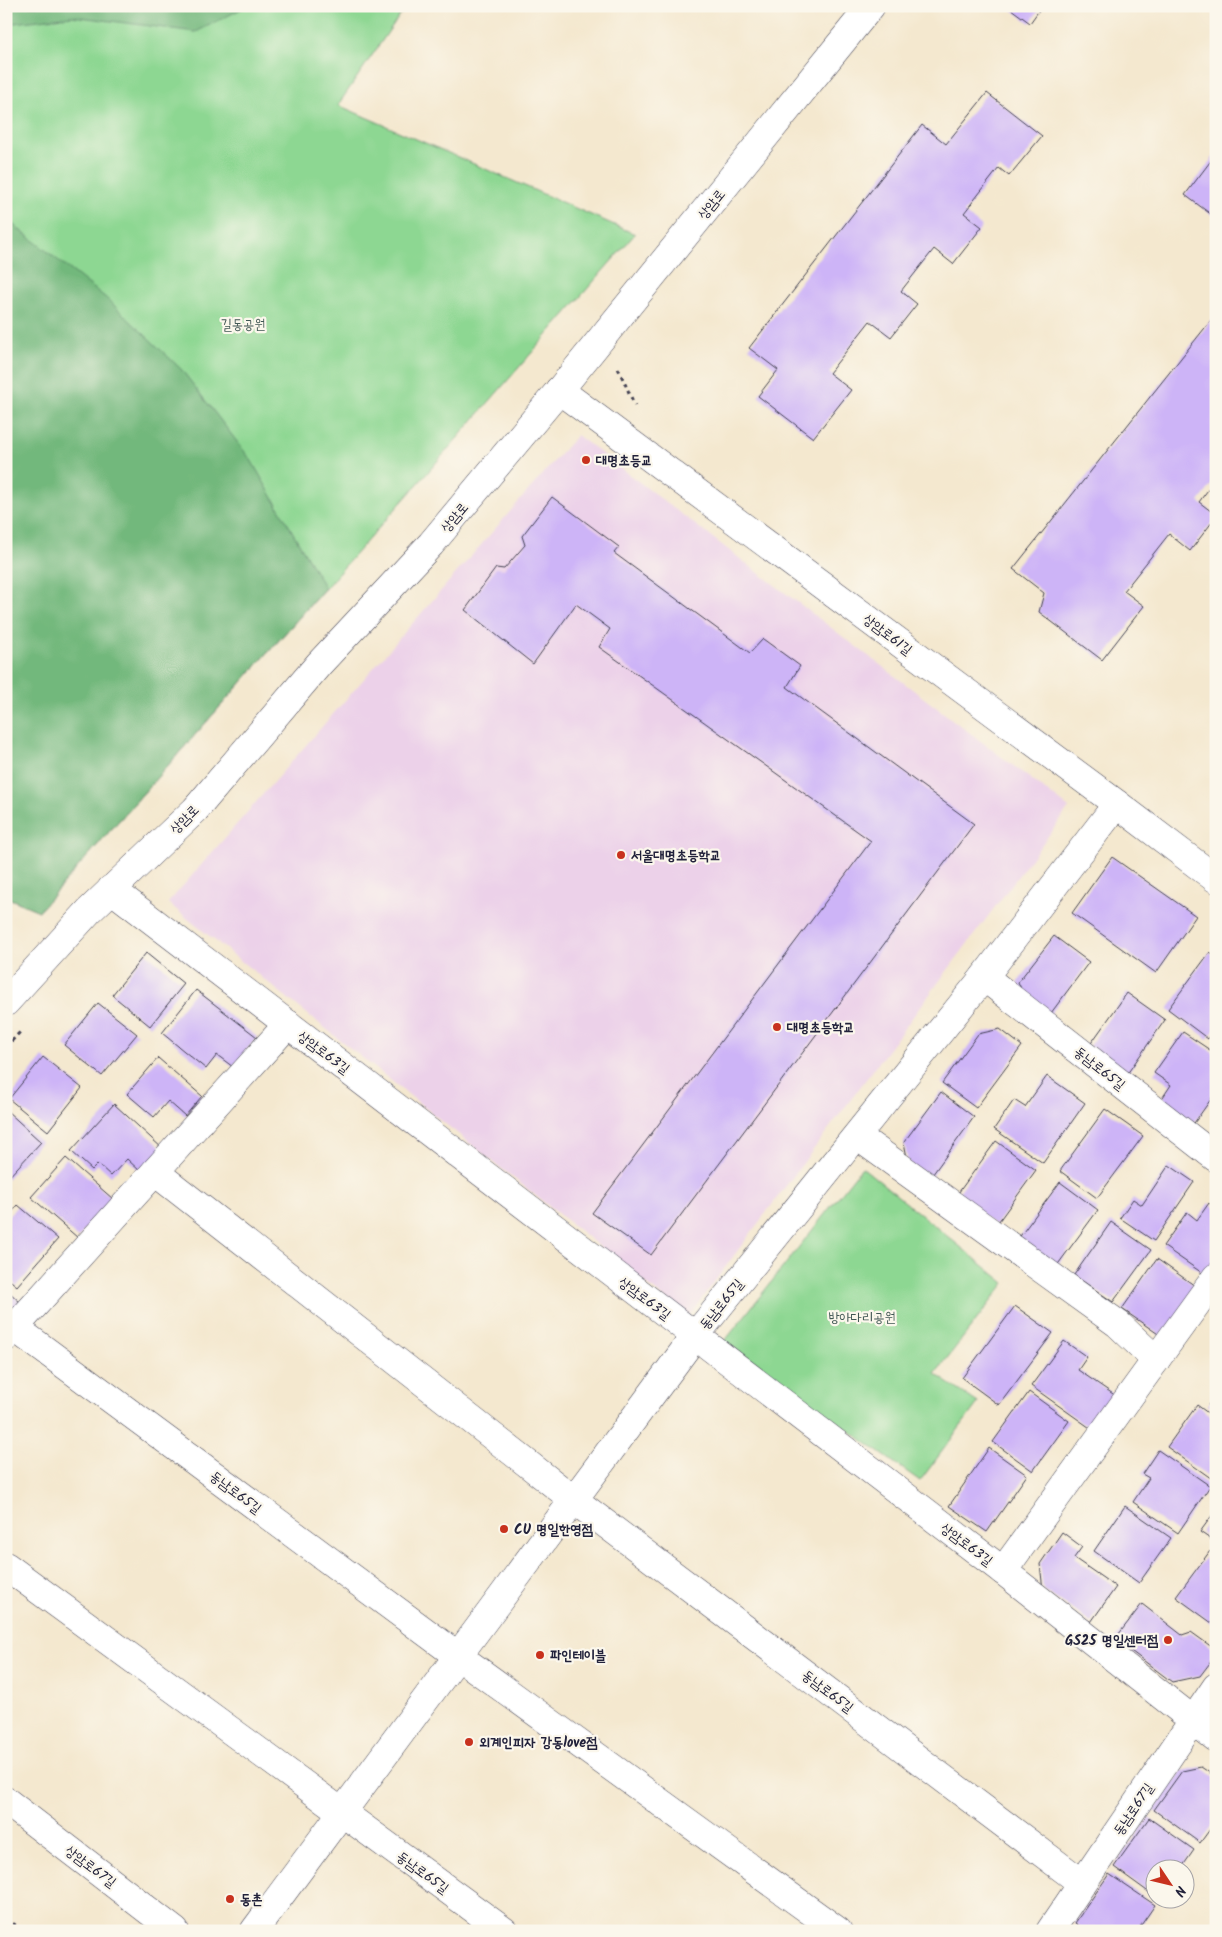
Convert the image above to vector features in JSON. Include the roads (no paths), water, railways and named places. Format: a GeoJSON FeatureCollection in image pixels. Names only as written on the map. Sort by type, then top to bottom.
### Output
{"type":"FeatureCollection","features":[{"type":"Feature","properties":{"kind":"street","name":"상암로"},"geometry":{"type":"LineString","coordinates":[[6,1002],[89,911],[195,810],[319,664],[431,544],[559,390],[871,6]]}},
{"type":"Feature","properties":{"kind":"street","name":"상암로61길"},"geometry":{"type":"LineString","coordinates":[[559,390],[1216,879]]}},
{"type":"Feature","properties":{"kind":"street","name":"동남로65길"},"geometry":{"type":"LineString","coordinates":[[254,1931],[695,1336],[984,977],[1117,804]]}},
{"type":"Feature","properties":{"kind":"street","name":"상암로63길"},"geometry":{"type":"LineString","coordinates":[[111,889],[1003,1571],[1216,1738]]}},
{"type":"Feature","properties":{"kind":"street","name":"동남로65길"},"geometry":{"type":"LineString","coordinates":[[984,977],[1216,1158]]}},
{"type":"Feature","properties":{"kind":"street","name":"상암로63길"},"geometry":{"type":"LineString","coordinates":[[10,1332],[288,1024]]}},
{"type":"Feature","properties":{"kind":"street"},"geometry":{"type":"LineString","coordinates":[[857,1136],[1118,1324],[1156,1360]]}},
{"type":"Feature","properties":{"kind":"street","name":"동남로65길"},"geometry":{"type":"LineString","coordinates":[[155,1172],[574,1500],[1082,1882]]}},
{"type":"Feature","properties":{"kind":"street","name":"상암로63길"},"geometry":{"type":"LineString","coordinates":[[1003,1571],[1216,1277]]}},
{"type":"Feature","properties":{"kind":"street","name":"동남로65길"},"geometry":{"type":"LineString","coordinates":[[10,1332],[838,1931]]}},
{"type":"Feature","properties":{"kind":"street","name":"동남로65길"},"geometry":{"type":"LineString","coordinates":[[6,1566],[504,1931]]}},
{"type":"Feature","properties":{"kind":"street","name":"동남로67길"},"geometry":{"type":"LineString","coordinates":[[1050,1931],[1216,1687]]}},
{"type":"Feature","properties":{"kind":"street","name":"상암로67길"},"geometry":{"type":"LineString","coordinates":[[6,1802],[175,1931]]}},
{"type":"Feature","properties":{"kind":"place","name":"대명초등교"},"geometry":{"type":"Point","coordinates":[586,460]}},
{"type":"Feature","properties":{"kind":"place","name":"서울대명초등학교"},"geometry":{"type":"Point","coordinates":[621,855]}},
{"type":"Feature","properties":{"kind":"place","name":"대명초등학교"},"geometry":{"type":"Point","coordinates":[777,1027]}},
{"type":"Feature","properties":{"kind":"place","name":"CU 명일한영점"},"geometry":{"type":"Point","coordinates":[504,1529]}},
{"type":"Feature","properties":{"kind":"place","name":"GS25 명일센터점"},"geometry":{"type":"Point","coordinates":[1168,1640]}},
{"type":"Feature","properties":{"kind":"place","name":"파인테이블"},"geometry":{"type":"Point","coordinates":[540,1655]}},
{"type":"Feature","properties":{"kind":"place","name":"외계인피자 강동love점"},"geometry":{"type":"Point","coordinates":[469,1742]}},
{"type":"Feature","properties":{"kind":"place","name":"동촌"},"geometry":{"type":"Point","coordinates":[230,1899]}},
{"type":"Feature","properties":{"kind":"park label","name":"길동공원"},"geometry":{"type":"Point","coordinates":[243,324]}},
{"type":"Feature","properties":{"kind":"park label","name":"방아다리공원"},"geometry":{"type":"Point","coordinates":[862,1317]}}]}
